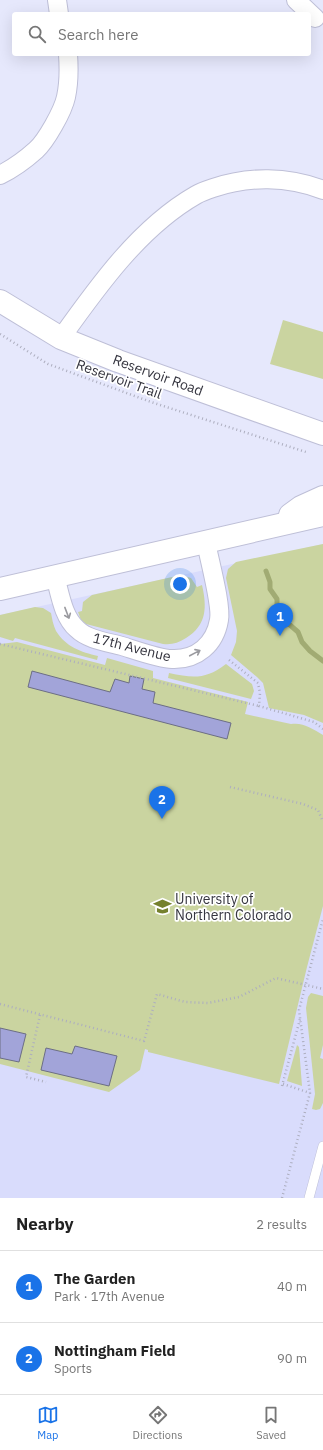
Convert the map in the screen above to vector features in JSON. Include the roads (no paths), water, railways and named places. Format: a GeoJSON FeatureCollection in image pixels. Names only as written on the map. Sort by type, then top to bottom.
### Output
{"type":"FeatureCollection","features":[{"type":"Feature","properties":{"kind":"street"},"geometry":{"type":"LineString","coordinates":[[56,0],[59,12]]}},
{"type":"Feature","properties":{"kind":"street"},"geometry":{"type":"LineString","coordinates":[[296,0],[309,12]]}},
{"type":"Feature","properties":{"kind":"street"},"geometry":{"type":"LineString","coordinates":[[311,14],[315,18]]}},
{"type":"Feature","properties":{"kind":"street"},"geometry":{"type":"LineString","coordinates":[[0,174],[37,150],[54,125],[66,98],[69,78],[68,56]]}},
{"type":"Feature","properties":{"kind":"street"},"geometry":{"type":"LineString","coordinates":[[61,338],[109,274],[155,223],[197,194],[225,184],[258,179],[292,182],[323,190]]}},
{"type":"Feature","properties":{"kind":"street","name":"Reservoir Road"},"geometry":{"type":"LineString","coordinates":[[0,301],[61,338],[317,440]]}},
{"type":"Feature","properties":{"kind":"street"},"geometry":{"type":"LineString","coordinates":[[276,526],[301,507],[323,497]]}},
{"type":"Feature","properties":{"kind":"street"},"geometry":{"type":"LineString","coordinates":[[0,589],[323,515]]}},
{"type":"Feature","properties":{"kind":"street"},"geometry":{"type":"LineString","coordinates":[[276,526],[307,529],[323,526]]}},
{"type":"Feature","properties":{"kind":"street","name":"17th Avenue"},"geometry":{"type":"LineString","coordinates":[[55,576],[67,618],[77,630],[90,637],[171,659],[185,658],[198,653],[208,646],[216,632],[220,618],[206,542]]}},
{"type":"Feature","properties":{"kind":"lane"},"geometry":{"type":"LineString","coordinates":[[310,1198],[323,1146]]}},
{"type":"Feature","properties":{"kind":"waterway"},"geometry":{"type":"LineString","coordinates":[[266,571],[270,582],[270,589],[277,599],[277,620],[290,625],[298,632],[302,642],[310,651],[323,661]]}},
{"type":"Feature","properties":{"kind":"place","name":"The Garden"},"geometry":{"type":"Point","coordinates":[280,636]}},
{"type":"Feature","properties":{"kind":"place","name":"Nottingham Field"},"geometry":{"type":"Point","coordinates":[162,819]}},
{"type":"Feature","properties":{"kind":"place","name":"University of Northern Colorado"},"geometry":{"type":"Point","coordinates":[162,907]}}]}
